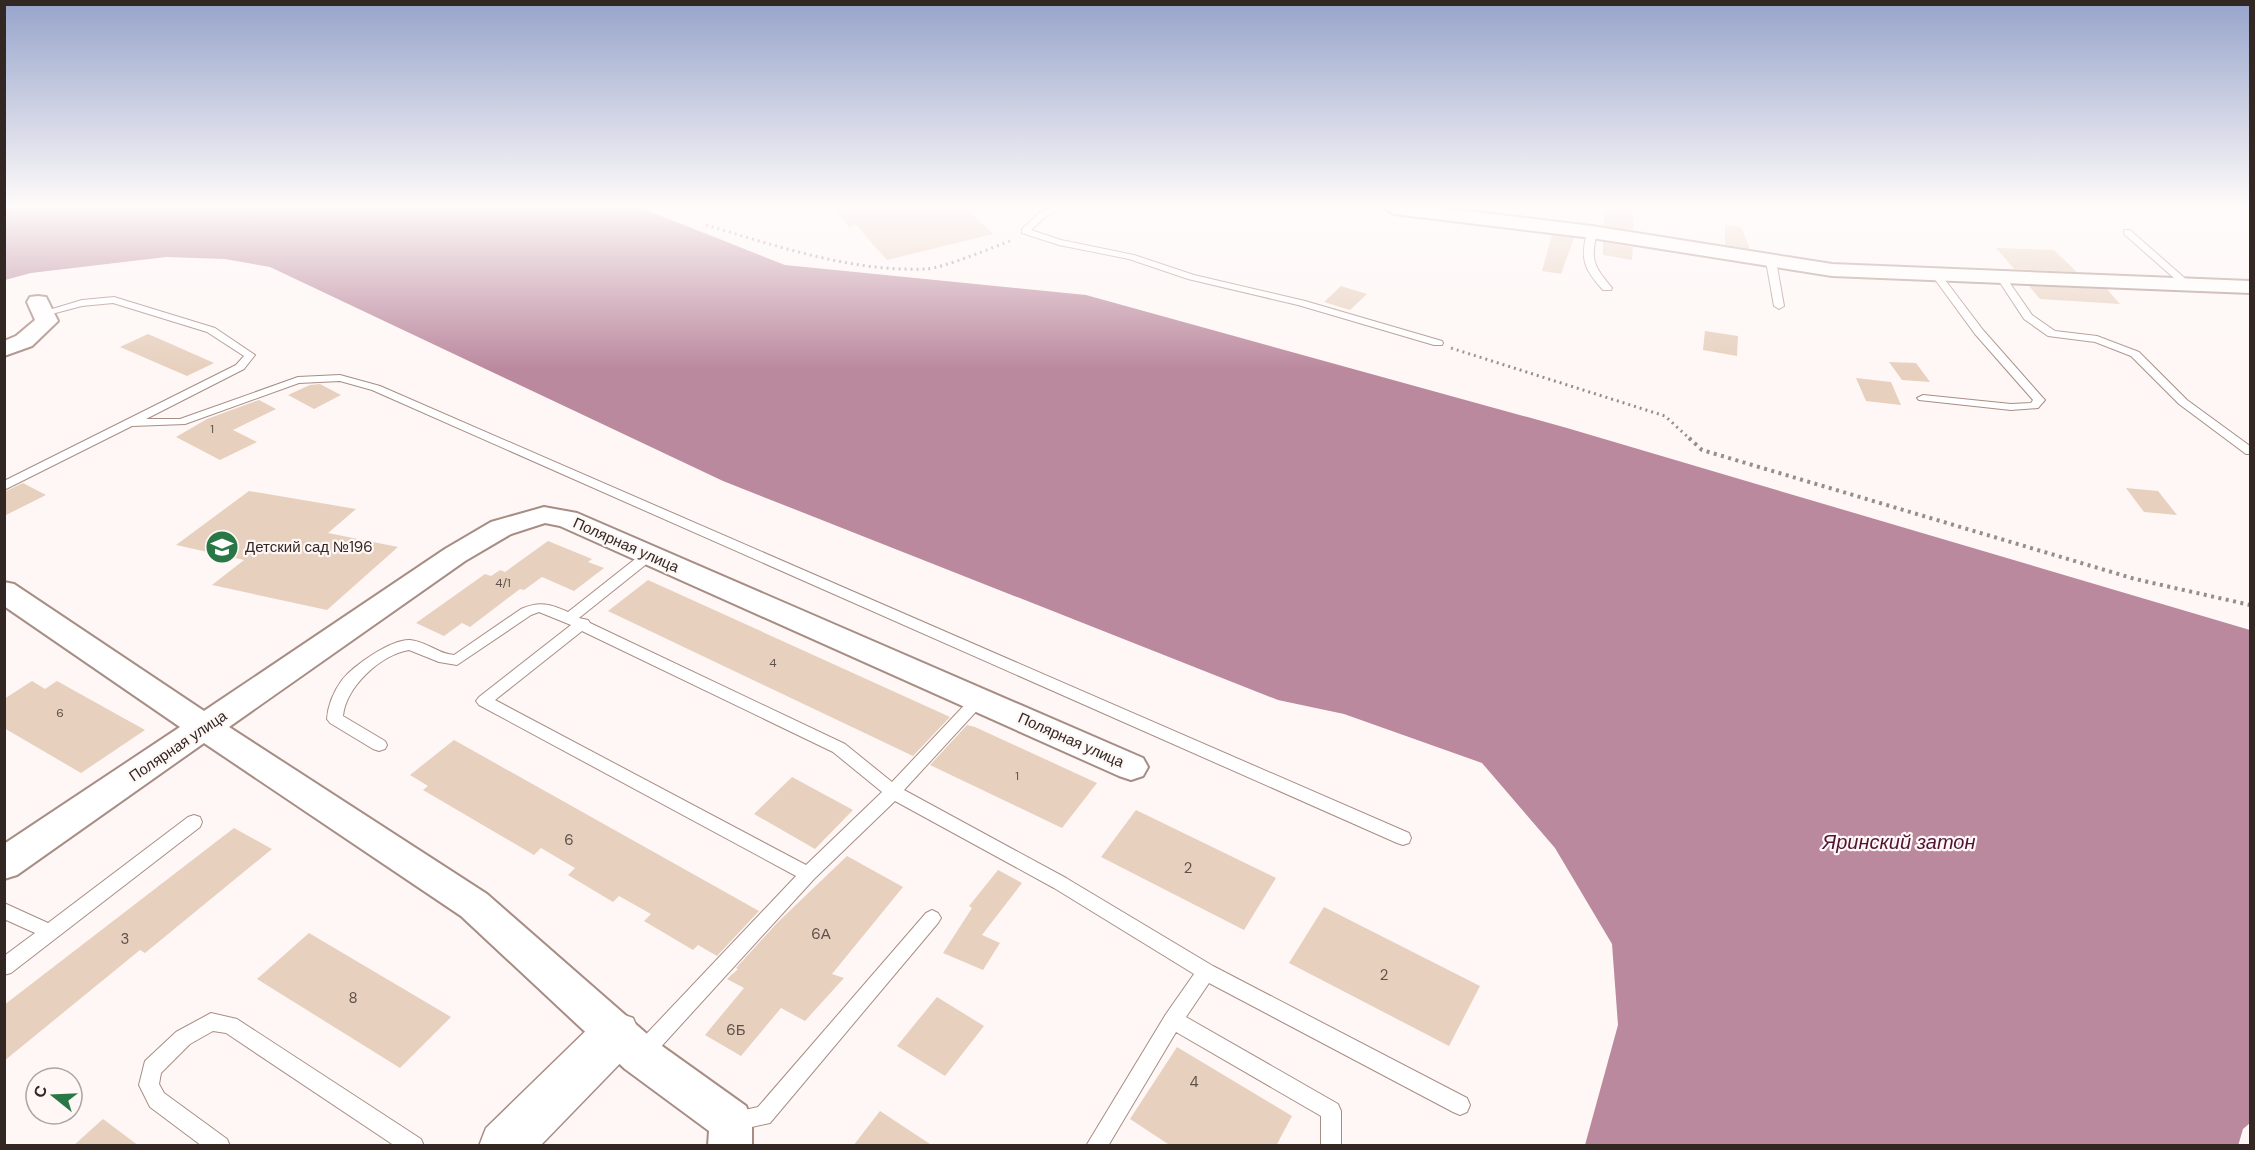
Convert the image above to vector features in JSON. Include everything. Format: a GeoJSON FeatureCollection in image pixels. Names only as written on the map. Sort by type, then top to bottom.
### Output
{"type":"FeatureCollection","features":[{"type":"Feature","properties":{"kind":"street"},"geometry":{"type":"LineString","coordinates":[[1776,262],[1832,270],[2250,287]]}},
{"type":"Feature","properties":{"kind":"street"},"geometry":{"type":"LineString","coordinates":[[4,349],[24,341],[39,330],[47,321],[41,308]]}},
{"type":"Feature","properties":{"kind":"street","name":"Полярная улица"},"geometry":{"type":"LineString","coordinates":[[4,864],[206,728],[455,555],[501,528],[544,515],[567,519],[1131,767]]}},
{"type":"Feature","properties":{"kind":"street"},"geometry":{"type":"LineString","coordinates":[[4,591],[71,639],[474,904],[628,1045],[731,1133]]}},
{"type":"Feature","properties":{"kind":"street"},"geometry":{"type":"LineString","coordinates":[[504,1146],[628,1045]]}},
{"type":"Feature","properties":{"kind":"lane"},"geometry":{"type":"LineString","coordinates":[[1146,262],[1438,343]]}},
{"type":"Feature","properties":{"kind":"lane"},"geometry":{"type":"LineString","coordinates":[[1588,262],[1588,268],[1606,288]]}},
{"type":"Feature","properties":{"kind":"lane"},"geometry":{"type":"LineString","coordinates":[[1771,262],[1779,306]]}},
{"type":"Feature","properties":{"kind":"lane"},"geometry":{"type":"LineString","coordinates":[[2160,262],[2185,284]]}},
{"type":"Feature","properties":{"kind":"lane"},"geometry":{"type":"LineString","coordinates":[[1923,398],[2011,407],[2034,406],[2039,400],[1979,332],[1936,274]]}},
{"type":"Feature","properties":{"kind":"lane"},"geometry":{"type":"LineString","coordinates":[[2002,278],[2028,317],[2052,334],[2097,339],[2134,354],[2183,402],[2250,451]]}},
{"type":"Feature","properties":{"kind":"lane"},"geometry":{"type":"LineString","coordinates":[[4,486],[240,367],[250,355],[211,330],[114,300],[41,308]]}},
{"type":"Feature","properties":{"kind":"lane"},"geometry":{"type":"LineString","coordinates":[[128,423],[181,422],[298,380],[340,378],[376,388],[1402,838]]}},
{"type":"Feature","properties":{"kind":"lane"},"geometry":{"type":"LineString","coordinates":[[649,555],[484,701],[808,874]]}},
{"type":"Feature","properties":{"kind":"lane"},"geometry":{"type":"LineString","coordinates":[[379,745],[335,719],[335,709],[351,680],[400,645],[410,645],[444,660],[457,660],[526,612],[538,607],[547,608],[577,620],[839,748],[893,792],[1060,883],[1206,972],[1460,1105]]}},
{"type":"Feature","properties":{"kind":"lane"},"geometry":{"type":"LineString","coordinates":[[628,1045],[893,792],[978,700]]}},
{"type":"Feature","properties":{"kind":"lane"},"geometry":{"type":"LineString","coordinates":[[4,967],[194,822]]}},
{"type":"Feature","properties":{"kind":"lane"},"geometry":{"type":"LineString","coordinates":[[4,910],[50,932]]}},
{"type":"Feature","properties":{"kind":"lane"},"geometry":{"type":"LineString","coordinates":[[731,1133],[763,1116],[932,918]]}},
{"type":"Feature","properties":{"kind":"lane"},"geometry":{"type":"LineString","coordinates":[[1100,1144],[1173,1020],[1206,972]]}},
{"type":"Feature","properties":{"kind":"lane"},"geometry":{"type":"LineString","coordinates":[[1173,1020],[1331,1111],[1331,1146]]}},
{"type":"Feature","properties":{"kind":"lane"},"geometry":{"type":"LineString","coordinates":[[220,1146],[157,1101],[149,1085],[152,1068],[183,1038],[211,1022],[230,1025],[414,1146]]}},
{"type":"Feature","properties":{"kind":"path"},"geometry":{"type":"LineString","coordinates":[[850,262],[928,268],[947,262]]}},
{"type":"Feature","properties":{"kind":"path"},"geometry":{"type":"LineString","coordinates":[[1438,343],[1665,416],[1702,450],[2135,579],[2250,605]]}},
{"type":"Feature","properties":{"kind":"water","name":"Яринский затон"},"geometry":{"type":"Polygon","coordinates":[[[5,262],[127,262],[31,273],[5,280],[5,262]]]}},
{"type":"Feature","properties":{"kind":"water","name":"Яринский затон"},"geometry":{"type":"Polygon","coordinates":[[[240,262],[777,262],[785,265],[1086,295],[1567,428],[2250,630],[2250,1123],[2243,1129],[2238,1146],[1585,1145],[1618,1025],[1612,944],[1555,848],[1482,763],[1344,714],[1278,700],[723,481],[270,267],[240,262]]]}},
{"type":"Feature","properties":{"kind":"building"},"geometry":{"type":"Polygon","coordinates":[[[1545,262],[1565,262],[1561,274],[1542,271],[1545,262]]]}},
{"type":"Feature","properties":{"kind":"building"},"geometry":{"type":"Polygon","coordinates":[[[2008,262],[2066,262],[2077,272],[2014,269],[2008,262]]]}},
{"type":"Feature","properties":{"kind":"building"},"geometry":{"type":"Polygon","coordinates":[[[1341,286],[1367,294],[1350,310],[1324,302],[1341,286]]]}},
{"type":"Feature","properties":{"kind":"building"},"geometry":{"type":"Polygon","coordinates":[[[2029,286],[2107,289],[2120,304],[2040,299],[2029,286]]]}},
{"type":"Feature","properties":{"kind":"building"},"geometry":{"type":"Polygon","coordinates":[[[1705,331],[1738,336],[1737,356],[1703,350],[1705,331]]]}},
{"type":"Feature","properties":{"kind":"building"},"geometry":{"type":"Polygon","coordinates":[[[148,334],[214,363],[187,376],[120,347],[148,334]]]}},
{"type":"Feature","properties":{"kind":"building"},"geometry":{"type":"Polygon","coordinates":[[[1889,362],[1916,363],[1930,382],[1902,380],[1889,362]]]}},
{"type":"Feature","properties":{"kind":"building"},"geometry":{"type":"Polygon","coordinates":[[[1856,378],[1891,382],[1901,405],[1866,401],[1856,378]]]}},
{"type":"Feature","properties":{"kind":"building"},"geometry":{"type":"Polygon","coordinates":[[[320,384],[341,395],[314,409],[288,395],[310,385],[320,384]]]}},
{"type":"Feature","properties":{"kind":"building"},"geometry":{"type":"Polygon","coordinates":[[[259,400],[276,409],[233,430],[257,442],[220,460],[176,437],[207,419],[259,400]]]}},
{"type":"Feature","properties":{"kind":"building"},"geometry":{"type":"Polygon","coordinates":[[[23,483],[46,495],[4,516],[4,492],[23,483]]]}},
{"type":"Feature","properties":{"kind":"building"},"geometry":{"type":"Polygon","coordinates":[[[2126,488],[2158,491],[2177,515],[2144,512],[2126,488]]]}},
{"type":"Feature","properties":{"kind":"building"},"geometry":{"type":"Polygon","coordinates":[[[249,491],[356,509],[328,533],[398,547],[327,610],[212,585],[244,560],[176,545],[249,491]]]}},
{"type":"Feature","properties":{"kind":"building"},"geometry":{"type":"Polygon","coordinates":[[[548,541],[592,559],[588,562],[604,568],[574,591],[542,577],[524,590],[520,589],[470,627],[462,623],[444,636],[416,623],[485,574],[491,576],[500,570],[505,572],[548,541]]]}},
{"type":"Feature","properties":{"kind":"building"},"geometry":{"type":"Polygon","coordinates":[[[648,580],[950,717],[913,756],[608,611],[648,580]]]}},
{"type":"Feature","properties":{"kind":"building"},"geometry":{"type":"Polygon","coordinates":[[[32,681],[45,689],[57,681],[145,730],[81,773],[4,728],[4,699],[32,681]]]}},
{"type":"Feature","properties":{"kind":"building"},"geometry":{"type":"Polygon","coordinates":[[[967,725],[1097,783],[1062,828],[930,765],[967,725]]]}},
{"type":"Feature","properties":{"kind":"building"},"geometry":{"type":"Polygon","coordinates":[[[454,740],[759,911],[717,956],[698,945],[693,950],[644,921],[651,914],[619,896],[613,902],[568,875],[575,868],[541,848],[534,855],[423,790],[428,786],[410,775],[454,740]]]}},
{"type":"Feature","properties":{"kind":"building"},"geometry":{"type":"Polygon","coordinates":[[[792,777],[853,810],[815,849],[754,814],[792,777]]]}},
{"type":"Feature","properties":{"kind":"building"},"geometry":{"type":"Polygon","coordinates":[[[1136,810],[1276,878],[1244,930],[1101,857],[1136,810]]]}},
{"type":"Feature","properties":{"kind":"building"},"geometry":{"type":"Polygon","coordinates":[[[234,828],[272,849],[145,953],[140,950],[4,1061],[4,1005],[234,828]]]}},
{"type":"Feature","properties":{"kind":"building"},"geometry":{"type":"Polygon","coordinates":[[[847,856],[903,887],[832,974],[844,978],[805,1021],[781,1008],[741,1056],[705,1035],[744,988],[727,979],[778,922],[847,856]]]}},
{"type":"Feature","properties":{"kind":"building"},"geometry":{"type":"Polygon","coordinates":[[[998,870],[1022,883],[982,935],[1000,943],[983,970],[943,953],[972,908],[969,906],[998,870]]]}},
{"type":"Feature","properties":{"kind":"building"},"geometry":{"type":"Polygon","coordinates":[[[1324,907],[1480,986],[1449,1046],[1289,963],[1324,907]]]}},
{"type":"Feature","properties":{"kind":"building"},"geometry":{"type":"Polygon","coordinates":[[[309,933],[451,1017],[400,1068],[257,979],[309,933]]]}},
{"type":"Feature","properties":{"kind":"building"},"geometry":{"type":"Polygon","coordinates":[[[937,997],[984,1026],[945,1076],[897,1046],[937,997]]]}},
{"type":"Feature","properties":{"kind":"building"},"geometry":{"type":"Polygon","coordinates":[[[1177,1047],[1292,1116],[1276,1146],[1171,1146],[1130,1119],[1177,1047]]]}},
{"type":"Feature","properties":{"kind":"building"},"geometry":{"type":"Polygon","coordinates":[[[880,1111],[933,1146],[853,1146],[880,1111]]]}},
{"type":"Feature","properties":{"kind":"building"},"geometry":{"type":"Polygon","coordinates":[[[103,1119],[139,1146],[73,1146],[103,1119]]]}},
{"type":"Feature","properties":{"kind":"place","name":"Детский сад №196"},"geometry":{"type":"Point","coordinates":[222,547]}}]}
